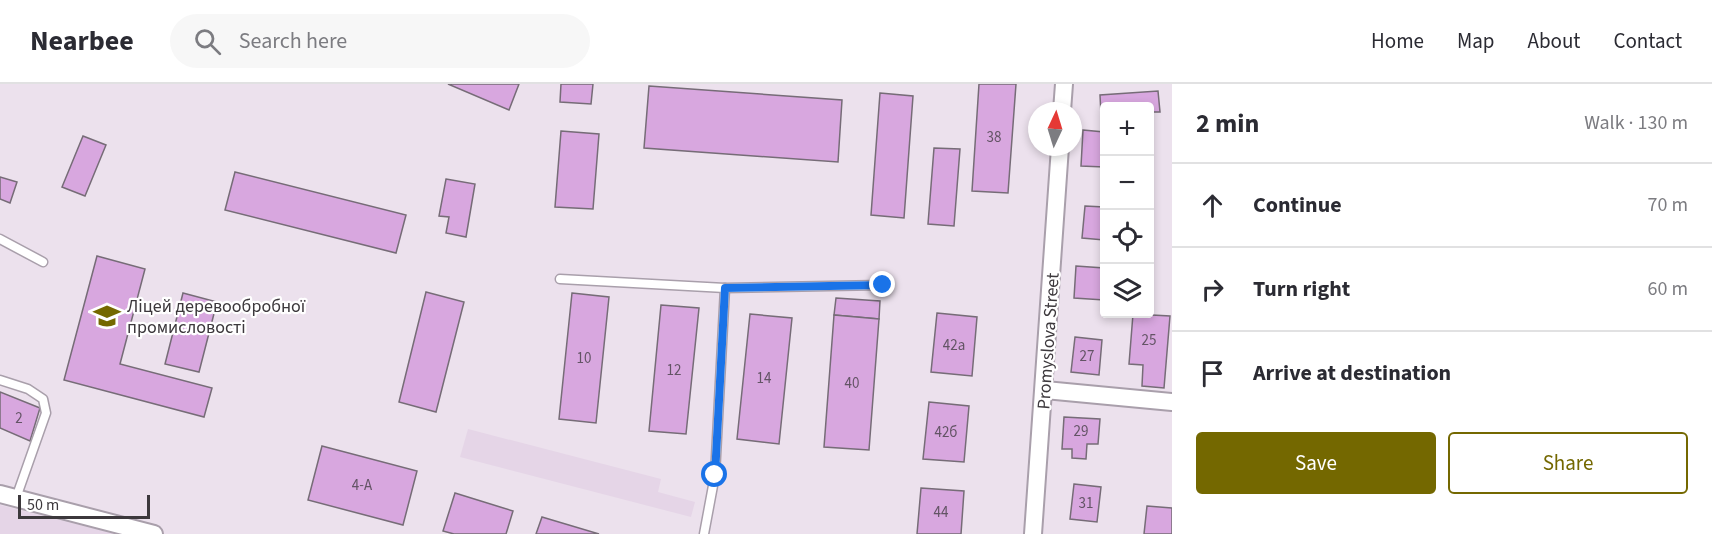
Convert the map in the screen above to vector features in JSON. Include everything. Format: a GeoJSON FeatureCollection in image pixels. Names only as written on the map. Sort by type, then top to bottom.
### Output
{"type":"FeatureCollection","features":[{"type":"Feature","properties":{"kind":"street"},"geometry":{"type":"LineString","coordinates":[[1063,102],[1064,84]]}},
{"type":"Feature","properties":{"kind":"street","name":"Promyslova Street"},"geometry":{"type":"LineString","coordinates":[[1033,534],[1045,390],[1059,156]]}},
{"type":"Feature","properties":{"kind":"street"},"geometry":{"type":"LineString","coordinates":[[1045,390],[1172,402]]}},
{"type":"Feature","properties":{"kind":"street"},"geometry":{"type":"LineString","coordinates":[[8,496],[154,534]]}},
{"type":"Feature","properties":{"kind":"lane"},"geometry":{"type":"LineString","coordinates":[[0,239],[43,262]]}},
{"type":"Feature","properties":{"kind":"lane"},"geometry":{"type":"LineString","coordinates":[[560,279],[725,288],[883,285]]}},
{"type":"Feature","properties":{"kind":"lane"},"geometry":{"type":"LineString","coordinates":[[704,534],[715,475],[725,288]]}},
{"type":"Feature","properties":{"kind":"lane"},"geometry":{"type":"LineString","coordinates":[[0,380],[28,389],[43,399],[46,413],[8,496]]}},
{"type":"Feature","properties":{"kind":"shaded area"},"geometry":{"type":"Polygon","coordinates":[[[468,429],[661,479],[658,492],[695,502],[691,517],[460,457],[468,429]]]}},
{"type":"Feature","properties":{"kind":"shaded area"},"geometry":{"type":"Polygon","coordinates":[[[0,505],[116,534],[0,534],[0,505]]]}},
{"type":"Feature","properties":{"kind":"building"},"geometry":{"type":"Polygon","coordinates":[[[448,84],[519,84],[509,110],[448,84]]]}},
{"type":"Feature","properties":{"kind":"building"},"geometry":{"type":"Polygon","coordinates":[[[561,84],[593,84],[591,104],[560,102],[561,84]]]}},
{"type":"Feature","properties":{"kind":"building"},"geometry":{"type":"Polygon","coordinates":[[[979,84],[1016,84],[1008,193],[972,191],[979,84]]]}},
{"type":"Feature","properties":{"kind":"building"},"geometry":{"type":"Polygon","coordinates":[[[649,86],[842,100],[838,162],[644,148],[649,86]]]}},
{"type":"Feature","properties":{"kind":"building"},"geometry":{"type":"Polygon","coordinates":[[[1158,91],[1160,112],[1154,112],[1154,102],[1100,102],[1100,95],[1158,91]]]}},
{"type":"Feature","properties":{"kind":"building"},"geometry":{"type":"Polygon","coordinates":[[[880,93],[913,96],[904,218],[871,215],[880,93]]]}},
{"type":"Feature","properties":{"kind":"building"},"geometry":{"type":"Polygon","coordinates":[[[1083,130],[1100,132],[1100,167],[1081,166],[1083,130]]]}},
{"type":"Feature","properties":{"kind":"building"},"geometry":{"type":"Polygon","coordinates":[[[561,131],[599,134],[593,209],[555,207],[561,131]]]}},
{"type":"Feature","properties":{"kind":"building"},"geometry":{"type":"Polygon","coordinates":[[[83,136],[106,145],[85,196],[62,187],[83,136]]]}},
{"type":"Feature","properties":{"kind":"building"},"geometry":{"type":"Polygon","coordinates":[[[934,148],[960,149],[954,226],[928,224],[934,148]]]}},
{"type":"Feature","properties":{"kind":"building"},"geometry":{"type":"Polygon","coordinates":[[[235,172],[406,215],[396,253],[225,210],[235,172]]]}},
{"type":"Feature","properties":{"kind":"building"},"geometry":{"type":"Polygon","coordinates":[[[0,177],[17,182],[10,203],[0,199],[0,177]]]}},
{"type":"Feature","properties":{"kind":"building"},"geometry":{"type":"Polygon","coordinates":[[[446,179],[475,184],[466,237],[446,233],[449,217],[439,216],[446,179]]]}},
{"type":"Feature","properties":{"kind":"building"},"geometry":{"type":"Polygon","coordinates":[[[1085,206],[1100,207],[1100,240],[1082,238],[1085,206]]]}},
{"type":"Feature","properties":{"kind":"building","name":"Ліцей деревообробної промисловості"},"geometry":{"type":"Polygon","coordinates":[[[97,256],[145,269],[120,364],[212,388],[204,417],[64,380],[97,256]]]}},
{"type":"Feature","properties":{"kind":"building"},"geometry":{"type":"Polygon","coordinates":[[[1076,266],[1100,268],[1100,300],[1074,298],[1076,266]]]}},
{"type":"Feature","properties":{"kind":"building"},"geometry":{"type":"Polygon","coordinates":[[[426,292],[464,302],[436,412],[399,402],[426,292]]]}},
{"type":"Feature","properties":{"kind":"building"},"geometry":{"type":"Polygon","coordinates":[[[183,293],[217,302],[199,372],[165,364],[183,293]]]}},
{"type":"Feature","properties":{"kind":"building"},"geometry":{"type":"Polygon","coordinates":[[[572,293],[609,297],[596,423],[559,419],[572,293]]]}},
{"type":"Feature","properties":{"kind":"building"},"geometry":{"type":"Polygon","coordinates":[[[836,298],[880,301],[879,319],[834,315],[836,298]]]}},
{"type":"Feature","properties":{"kind":"building"},"geometry":{"type":"Polygon","coordinates":[[[661,305],[699,308],[686,434],[649,431],[661,305]]]}},
{"type":"Feature","properties":{"kind":"building"},"geometry":{"type":"Polygon","coordinates":[[[937,313],[977,317],[972,376],[931,372],[937,313]]]}},
{"type":"Feature","properties":{"kind":"building"},"geometry":{"type":"Polygon","coordinates":[[[750,314],[792,318],[779,444],[737,439],[750,314]]]}},
{"type":"Feature","properties":{"kind":"building"},"geometry":{"type":"Polygon","coordinates":[[[834,315],[879,319],[869,450],[824,447],[834,315]]]}},
{"type":"Feature","properties":{"kind":"building"},"geometry":{"type":"Polygon","coordinates":[[[1170,316],[1164,388],[1142,386],[1143,365],[1129,364],[1133,318],[1170,316]]]}},
{"type":"Feature","properties":{"kind":"building"},"geometry":{"type":"Polygon","coordinates":[[[1075,337],[1102,340],[1099,375],[1071,372],[1075,337]]]}},
{"type":"Feature","properties":{"kind":"building"},"geometry":{"type":"Polygon","coordinates":[[[0,392],[40,408],[30,441],[0,428],[0,392]]]}},
{"type":"Feature","properties":{"kind":"building"},"geometry":{"type":"Polygon","coordinates":[[[929,402],[969,406],[964,462],[923,459],[929,402]]]}},
{"type":"Feature","properties":{"kind":"building"},"geometry":{"type":"Polygon","coordinates":[[[1064,417],[1100,419],[1098,444],[1087,444],[1086,459],[1072,458],[1072,449],[1062,449],[1064,417]]]}},
{"type":"Feature","properties":{"kind":"building"},"geometry":{"type":"Polygon","coordinates":[[[322,446],[417,471],[403,525],[308,500],[322,446]]]}},
{"type":"Feature","properties":{"kind":"building"},"geometry":{"type":"Polygon","coordinates":[[[1074,484],[1101,487],[1097,522],[1070,519],[1074,484]]]}},
{"type":"Feature","properties":{"kind":"building"},"geometry":{"type":"Polygon","coordinates":[[[921,488],[964,491],[961,534],[917,534],[921,488]]]}},
{"type":"Feature","properties":{"kind":"building"},"geometry":{"type":"Polygon","coordinates":[[[455,493],[513,511],[506,534],[454,534],[443,531],[455,493]]]}},
{"type":"Feature","properties":{"kind":"building"},"geometry":{"type":"Polygon","coordinates":[[[1147,506],[1172,508],[1172,534],[1144,534],[1147,506]]]}},
{"type":"Feature","properties":{"kind":"building"},"geometry":{"type":"Polygon","coordinates":[[[542,517],[599,534],[536,534],[542,517]]]}},
{"type":"Feature","properties":{"kind":"place","name":"Ліцей деревообробної промисловості"},"geometry":{"type":"Point","coordinates":[107,316]}},
{"type":"Feature","properties":{"kind":"route"},"geometry":{"type":"LineString","coordinates":[[715,475],[725,288],[883,285]]}}]}
